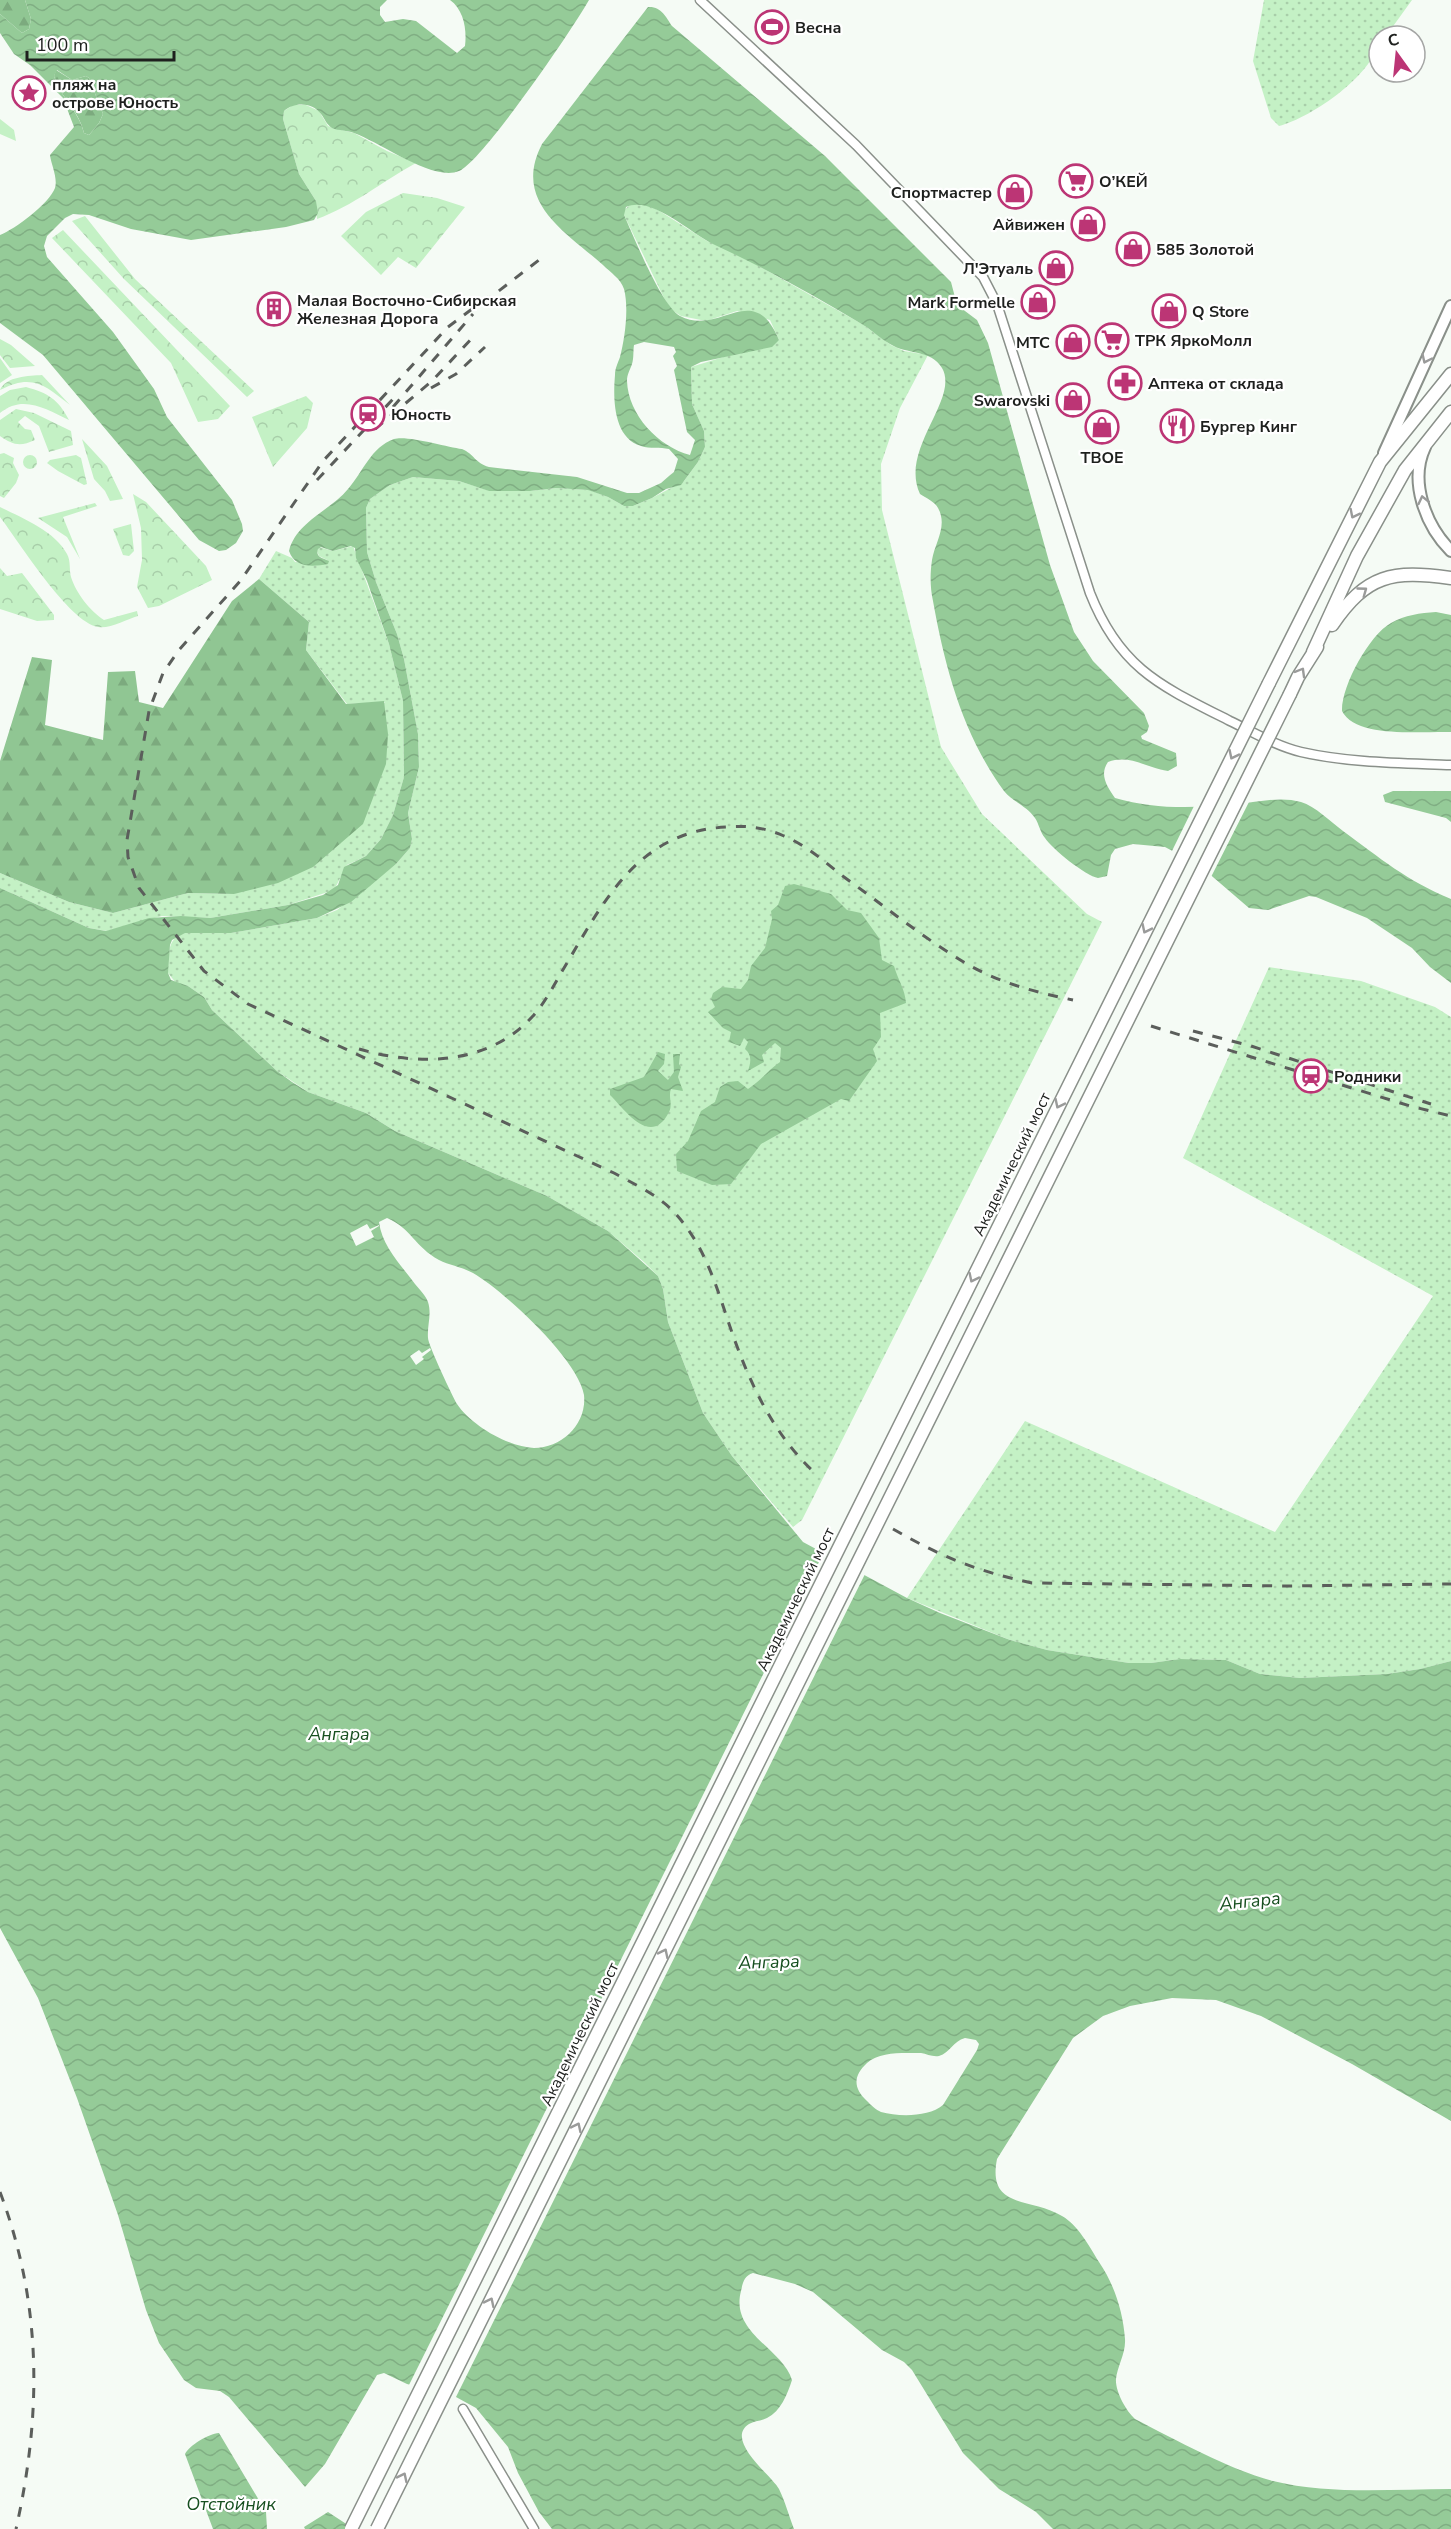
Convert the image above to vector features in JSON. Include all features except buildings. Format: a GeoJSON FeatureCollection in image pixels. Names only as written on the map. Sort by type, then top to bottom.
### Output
{"type":"FeatureCollection","features":[{"type":"Feature","properties":{"kind":"main road"},"geometry":{"type":"LineString","coordinates":[[1380,462],[1451,306]]}},
{"type":"Feature","properties":{"kind":"main road","name":"Академический мост"},"geometry":{"type":"LineString","coordinates":[[351,2529],[1380,462],[1451,374]]}},
{"type":"Feature","properties":{"kind":"main road"},"geometry":{"type":"LineString","coordinates":[[377,2529],[1290,694],[1313,652],[1357,556],[1405,470],[1451,412]]}},
{"type":"Feature","properties":{"kind":"main road"},"geometry":{"type":"LineString","coordinates":[[1429,439],[1421,459],[1419,472],[1423,503],[1432,527],[1451,550]]}},
{"type":"Feature","properties":{"kind":"main road"},"geometry":{"type":"LineString","coordinates":[[1313,652],[1346,605],[1375,582],[1406,574],[1451,578]]}},
{"type":"Feature","properties":{"kind":"street"},"geometry":{"type":"LineString","coordinates":[[700,0],[856,145],[983,277],[997,303],[1090,593],[1110,635],[1130,661],[1148,676],[1178,695],[1280,746],[1332,758],[1451,765]]}},
{"type":"Feature","properties":{"kind":"street"},"geometry":{"type":"LineString","coordinates":[[463,2409],[534,2529]]}},
{"type":"Feature","properties":{"kind":"green space"},"geometry":{"type":"Polygon","coordinates":[[[0,0],[25,0],[31,19],[29,29],[22,33],[0,14],[0,0]]]}},
{"type":"Feature","properties":{"kind":"green space"},"geometry":{"type":"Polygon","coordinates":[[[1264,0],[1412,0],[1395,24],[1367,24],[1367,65],[1356,78],[1325,104],[1279,126],[1271,118],[1253,61],[1264,0]]]}},
{"type":"Feature","properties":{"kind":"green space"},"geometry":{"type":"Polygon","coordinates":[[[56,70],[72,80],[86,76],[89,78],[103,114],[89,135],[84,133],[78,117],[57,84],[54,76],[56,70]]]}},
{"type":"Feature","properties":{"kind":"green space"},"geometry":{"type":"Polygon","coordinates":[[[293,105],[306,105],[319,111],[328,126],[354,133],[387,151],[416,163],[355,200],[317,219],[316,201],[299,174],[283,119],[284,111],[293,105]]]}},
{"type":"Feature","properties":{"kind":"green space"},"geometry":{"type":"Polygon","coordinates":[[[0,119],[14,130],[16,141],[0,134],[0,119]]]}},
{"type":"Feature","properties":{"kind":"green space"},"geometry":{"type":"Polygon","coordinates":[[[403,193],[437,198],[465,207],[416,268],[398,257],[381,275],[341,236],[366,212],[403,193]]]}},
{"type":"Feature","properties":{"kind":"green space"},"geometry":{"type":"Polygon","coordinates":[[[631,204],[644,204],[658,210],[707,241],[732,251],[862,324],[891,345],[904,351],[928,355],[900,408],[881,464],[882,510],[941,747],[982,814],[1087,914],[1102,922],[802,1520],[793,1527],[732,1456],[703,1413],[668,1322],[663,1289],[658,1276],[645,1263],[608,1231],[547,1196],[395,1131],[366,1113],[308,1092],[277,1071],[212,1010],[204,997],[188,986],[176,983],[168,973],[171,944],[178,936],[184,933],[231,933],[317,918],[337,910],[396,864],[410,848],[412,839],[408,813],[419,767],[418,734],[397,634],[376,582],[367,552],[366,508],[370,499],[390,485],[413,477],[459,481],[490,491],[530,491],[556,488],[589,490],[624,506],[633,506],[684,481],[698,462],[705,447],[704,431],[692,404],[691,367],[779,340],[770,320],[737,311],[706,321],[681,316],[672,310],[624,215],[623,211],[631,204]]]}},
{"type":"Feature","properties":{"kind":"green space"},"geometry":{"type":"Polygon","coordinates":[[[85,216],[135,279],[254,391],[247,397],[124,279],[72,221],[85,216]]]}},
{"type":"Feature","properties":{"kind":"green space"},"geometry":{"type":"Polygon","coordinates":[[[63,230],[230,406],[218,419],[198,422],[171,363],[52,238],[63,230]]]}},
{"type":"Feature","properties":{"kind":"green space"},"geometry":{"type":"Polygon","coordinates":[[[0,339],[11,345],[35,366],[10,368],[0,355],[0,339]]]}},
{"type":"Feature","properties":{"kind":"green space"},"geometry":{"type":"Polygon","coordinates":[[[0,358],[12,375],[0,383],[0,358]]]}},
{"type":"Feature","properties":{"kind":"green space"},"geometry":{"type":"Polygon","coordinates":[[[42,375],[70,405],[45,387],[30,382],[21,382],[0,390],[12,379],[42,375]]]}},
{"type":"Feature","properties":{"kind":"green space"},"geometry":{"type":"Polygon","coordinates":[[[26,387],[52,398],[69,420],[43,408],[26,404],[9,407],[0,413],[0,396],[10,390],[26,387]]]}},
{"type":"Feature","properties":{"kind":"green space"},"geometry":{"type":"Polygon","coordinates":[[[306,396],[313,403],[307,428],[273,467],[252,417],[306,396]]]}},
{"type":"Feature","properties":{"kind":"green space"},"geometry":{"type":"Polygon","coordinates":[[[16,409],[34,413],[71,431],[73,445],[49,452],[39,426],[25,416],[18,422],[25,429],[31,430],[35,440],[21,444],[13,443],[0,436],[0,420],[16,409]]]}},
{"type":"Feature","properties":{"kind":"green space"},"geometry":{"type":"Polygon","coordinates":[[[82,439],[107,466],[123,499],[110,501],[105,491],[94,479],[82,439]]]}},
{"type":"Feature","properties":{"kind":"green space"},"geometry":{"type":"Polygon","coordinates":[[[4,453],[14,458],[13,463],[19,475],[16,483],[4,498],[0,496],[0,454],[4,453]]]}},
{"type":"Feature","properties":{"kind":"green space"},"geometry":{"type":"Polygon","coordinates":[[[27,455],[33,455],[37,462],[33,469],[27,469],[23,465],[23,459],[27,455]]]}},
{"type":"Feature","properties":{"kind":"green space"},"geometry":{"type":"Polygon","coordinates":[[[76,455],[81,458],[87,484],[84,485],[47,463],[50,460],[76,455]]]}},
{"type":"Feature","properties":{"kind":"green space"},"geometry":{"type":"Polygon","coordinates":[[[133,494],[146,502],[206,566],[212,580],[159,606],[148,608],[137,587],[142,560],[141,528],[133,494]]]}},
{"type":"Feature","properties":{"kind":"green space"},"geometry":{"type":"Polygon","coordinates":[[[95,503],[97,506],[63,517],[80,559],[67,537],[38,518],[95,503]]]}},
{"type":"Feature","properties":{"kind":"green space"},"geometry":{"type":"Polygon","coordinates":[[[0,507],[55,538],[68,557],[71,577],[76,589],[89,607],[104,620],[137,611],[138,616],[103,627],[86,622],[59,597],[45,580],[0,517],[0,507]]]}},
{"type":"Feature","properties":{"kind":"green space"},"geometry":{"type":"Polygon","coordinates":[[[131,524],[134,551],[129,556],[123,555],[113,529],[131,524]]]}},
{"type":"Feature","properties":{"kind":"green space"},"geometry":{"type":"Polygon","coordinates":[[[353,546],[389,644],[403,701],[404,777],[393,815],[381,839],[366,856],[347,865],[334,890],[288,905],[210,918],[162,916],[107,931],[89,928],[0,888],[0,873],[69,902],[113,913],[188,893],[234,894],[385,702],[347,704],[306,650],[309,622],[259,579],[276,551],[292,558],[295,562],[322,565],[327,560],[319,556],[317,551],[319,547],[333,551],[353,546]]]}},
{"type":"Feature","properties":{"kind":"green space"},"geometry":{"type":"Polygon","coordinates":[[[0,568],[7,576],[22,573],[54,615],[54,620],[37,621],[0,609],[0,568]]]}},
{"type":"Feature","properties":{"kind":"green space"},"geometry":{"type":"Polygon","coordinates":[[[259,579],[309,622],[306,650],[346,704],[384,701],[388,734],[386,764],[363,824],[313,867],[278,883],[234,894],[188,893],[113,913],[69,902],[0,873],[0,761],[32,657],[52,660],[45,725],[103,740],[108,672],[135,671],[139,702],[163,708],[232,601],[259,579]]]}},
{"type":"Feature","properties":{"kind":"green space"},"geometry":{"type":"Polygon","coordinates":[[[1269,967],[1361,981],[1435,1007],[1451,1017],[1451,1661],[1387,1674],[1300,1678],[1260,1674],[1226,1660],[1180,1659],[1129,1663],[1047,1650],[1010,1640],[907,1598],[1025,1421],[1275,1532],[1433,1296],[1183,1158],[1269,967]]]}},
{"type":"Feature","properties":{"kind":"water"},"geometry":{"type":"Polygon","coordinates":[[[25,0],[387,0],[380,7],[380,15],[385,22],[403,19],[416,21],[457,53],[465,46],[465,27],[459,9],[450,0],[589,0],[566,37],[506,120],[471,162],[459,171],[448,173],[435,171],[406,160],[365,138],[332,128],[313,107],[298,105],[284,111],[283,119],[299,174],[316,201],[318,213],[314,220],[286,227],[191,240],[131,229],[89,215],[73,214],[65,218],[47,236],[44,246],[47,257],[113,332],[154,389],[167,417],[232,500],[243,531],[236,543],[226,550],[219,551],[199,540],[43,355],[0,323],[0,235],[31,215],[52,194],[56,180],[50,155],[74,127],[63,98],[30,65],[14,54],[0,33],[0,14],[22,33],[29,29],[31,19],[25,0]],[[57,70],[54,76],[78,117],[84,133],[89,135],[103,114],[89,78],[86,76],[72,80],[57,70]]]}},
{"type":"Feature","properties":{"kind":"water","name":"Ангара"},"geometry":{"type":"Polygon","coordinates":[[[648,7],[653,7],[660,10],[672,26],[825,156],[951,282],[957,305],[977,320],[988,343],[1050,565],[1074,632],[1093,661],[1144,713],[1149,726],[1147,732],[1141,736],[1142,739],[1176,753],[1177,766],[1168,771],[1131,761],[1108,762],[1104,776],[1115,798],[1146,805],[1176,807],[1293,800],[1312,807],[1394,868],[1421,885],[1451,899],[1451,983],[1430,967],[1412,948],[1367,918],[1316,897],[1309,896],[1268,910],[1249,908],[1199,865],[1165,847],[1133,844],[1115,849],[1111,855],[1107,876],[1098,878],[1078,867],[1055,849],[1043,836],[1032,814],[1004,791],[990,770],[967,724],[943,651],[931,581],[932,560],[942,521],[935,504],[920,494],[916,477],[917,460],[922,443],[943,394],[945,380],[942,368],[932,358],[890,344],[864,325],[825,302],[705,240],[671,217],[648,206],[636,205],[626,207],[624,215],[657,285],[665,299],[680,316],[695,321],[747,311],[758,313],[769,322],[779,340],[772,347],[701,362],[691,367],[692,404],[704,431],[705,447],[698,462],[681,485],[666,489],[633,506],[624,506],[588,490],[556,488],[530,491],[489,491],[459,481],[413,477],[390,485],[370,499],[366,508],[367,552],[376,582],[397,634],[418,734],[419,767],[408,813],[412,839],[410,848],[396,864],[351,902],[317,918],[231,933],[185,933],[172,940],[168,973],[171,980],[188,986],[204,997],[212,1010],[277,1071],[308,1092],[366,1113],[395,1131],[547,1196],[608,1231],[658,1276],[663,1289],[668,1322],[703,1413],[732,1456],[803,1542],[907,1598],[1010,1640],[1047,1650],[1129,1663],[1180,1659],[1226,1660],[1260,1674],[1300,1678],[1387,1674],[1451,1661],[1451,2121],[1352,2064],[1261,2016],[1216,2000],[1172,1998],[1130,2006],[1103,2016],[1073,2038],[997,2159],[996,2175],[999,2187],[1014,2200],[1050,2210],[1068,2220],[1083,2236],[1104,2270],[1117,2298],[1124,2329],[1125,2344],[1117,2374],[1117,2389],[1128,2411],[1135,2419],[1220,2462],[1273,2481],[1339,2490],[1451,2489],[1451,2529],[1053,2529],[1036,2512],[999,2489],[963,2453],[912,2370],[904,2362],[882,2350],[813,2292],[795,2284],[753,2273],[743,2282],[740,2306],[743,2318],[750,2329],[778,2358],[792,2380],[780,2407],[767,2418],[749,2424],[743,2431],[742,2439],[752,2458],[779,2489],[794,2529],[552,2529],[539,2512],[518,2473],[508,2447],[476,2408],[456,2397],[407,2384],[384,2373],[377,2375],[325,2464],[305,2487],[229,2397],[220,2391],[196,2388],[184,2380],[159,2343],[146,2310],[118,2215],[77,2098],[38,1998],[0,1928],[0,888],[89,928],[106,931],[149,918],[181,916],[210,918],[288,905],[323,895],[338,885],[344,867],[366,856],[381,839],[393,815],[404,777],[403,701],[389,644],[367,581],[356,558],[355,548],[351,546],[333,551],[321,547],[318,549],[318,554],[329,561],[328,564],[316,566],[295,561],[289,551],[293,541],[306,524],[341,497],[373,454],[386,443],[400,438],[462,449],[489,467],[577,477],[627,493],[639,493],[661,483],[674,472],[678,459],[669,449],[641,446],[632,442],[620,426],[615,405],[614,384],[626,323],[624,289],[615,276],[559,227],[538,199],[534,183],[534,164],[542,144],[648,7]],[[644,342],[634,345],[633,362],[627,381],[633,406],[647,428],[657,437],[678,451],[690,455],[695,440],[687,432],[674,370],[677,366],[673,356],[676,352],[674,347],[644,342]],[[387,1218],[379,1222],[388,1247],[427,1300],[430,1311],[429,1343],[451,1392],[463,1412],[491,1434],[524,1447],[544,1447],[554,1444],[571,1432],[581,1416],[584,1395],[579,1380],[568,1363],[538,1327],[503,1295],[473,1273],[431,1255],[395,1222],[387,1218]],[[965,2038],[939,2056],[900,2053],[872,2059],[859,2073],[857,2087],[862,2096],[881,2112],[913,2115],[937,2109],[943,2105],[979,2044],[976,2040],[965,2038]]]}},
{"type":"Feature","properties":{"kind":"water"},"geometry":{"type":"Polygon","coordinates":[[[1436,612],[1451,615],[1451,732],[1391,732],[1361,726],[1350,720],[1342,711],[1346,689],[1358,662],[1374,638],[1396,620],[1436,612]]]}},
{"type":"Feature","properties":{"kind":"water"},"geometry":{"type":"Polygon","coordinates":[[[1393,791],[1451,791],[1451,822],[1446,818],[1385,802],[1383,795],[1393,791]]]}},
{"type":"Feature","properties":{"kind":"water"},"geometry":{"type":"Polygon","coordinates":[[[794,884],[831,894],[847,910],[861,913],[879,938],[882,960],[894,966],[906,1003],[880,1013],[881,1037],[873,1049],[877,1061],[849,1101],[841,1099],[761,1144],[731,1184],[712,1185],[677,1171],[676,1154],[688,1141],[701,1111],[715,1102],[720,1087],[728,1082],[738,1081],[748,1089],[780,1062],[781,1048],[775,1043],[762,1055],[764,1062],[748,1071],[750,1059],[745,1049],[748,1042],[744,1038],[740,1046],[729,1042],[731,1032],[723,1028],[708,1012],[715,1007],[711,999],[713,993],[722,987],[741,989],[748,980],[751,966],[765,948],[772,919],[771,911],[778,905],[785,886],[794,884]]]}},
{"type":"Feature","properties":{"kind":"water"},"geometry":{"type":"Polygon","coordinates":[[[658,1052],[665,1054],[664,1064],[658,1071],[668,1080],[674,1072],[673,1054],[680,1054],[681,1067],[678,1077],[683,1091],[671,1089],[669,1112],[662,1122],[654,1127],[638,1123],[610,1095],[610,1089],[644,1077],[658,1052]]]}},
{"type":"Feature","properties":{"kind":"water","name":"Отстойник"},"geometry":{"type":"Polygon","coordinates":[[[219,2433],[266,2512],[267,2529],[213,2529],[185,2454],[200,2440],[219,2433]]]}},
{"type":"Feature","properties":{"kind":"water"},"geometry":{"type":"Polygon","coordinates":[[[328,2512],[354,2529],[305,2529],[304,2527],[328,2512]]]}},
{"type":"Feature","properties":{"kind":"pier"},"geometry":{"type":"Polygon","coordinates":[[[1250,800],[1210,879],[1197,868],[1171,853],[1195,804],[1250,800]]]}},
{"type":"Feature","properties":{"kind":"pier"},"geometry":{"type":"Polygon","coordinates":[[[367,1224],[370,1229],[379,1226],[371,1231],[374,1237],[356,1246],[350,1233],[367,1224]]]}},
{"type":"Feature","properties":{"kind":"pier"},"geometry":{"type":"Polygon","coordinates":[[[430,1348],[431,1350],[422,1357],[424,1359],[416,1365],[410,1356],[419,1350],[422,1353],[430,1348]]]}},
{"type":"Feature","properties":{"kind":"pier"},"geometry":{"type":"Polygon","coordinates":[[[825,1550],[866,1572],[455,2399],[408,2387],[825,1550]]]}},
{"type":"Feature","properties":{"kind":"railway"},"geometry":{"type":"LineString","coordinates":[[483,303],[539,260]]}},
{"type":"Feature","properties":{"kind":"railway"},"geometry":{"type":"LineString","coordinates":[[488,297],[448,327],[323,461],[241,580],[179,650],[163,673],[149,711],[127,840],[128,857],[139,888],[204,971],[248,1004],[614,1173],[666,1204],[695,1239],[703,1255],[742,1359],[767,1412],[789,1444],[815,1473]]}},
{"type":"Feature","properties":{"kind":"railway"},"geometry":{"type":"LineString","coordinates":[[393,407],[473,314]]}},
{"type":"Feature","properties":{"kind":"railway"},"geometry":{"type":"LineString","coordinates":[[375,429],[432,381],[474,336]]}},
{"type":"Feature","properties":{"kind":"railway"},"geometry":{"type":"LineString","coordinates":[[431,388],[456,374],[485,347]]}},
{"type":"Feature","properties":{"kind":"railway"},"geometry":{"type":"LineString","coordinates":[[317,480],[395,397]]}},
{"type":"Feature","properties":{"kind":"railway"},"geometry":{"type":"LineString","coordinates":[[359,1049],[381,1055],[427,1059],[450,1058],[494,1045],[514,1033],[537,1012],[594,918],[627,874],[647,856],[670,841],[696,831],[734,826],[770,831],[800,844],[917,931],[988,975],[1073,1000]]}},
{"type":"Feature","properties":{"kind":"railway"},"geometry":{"type":"LineString","coordinates":[[1151,1026],[1410,1106],[1451,1116]]}},
{"type":"Feature","properties":{"kind":"railway"},"geometry":{"type":"LineString","coordinates":[[1193,1031],[1251,1046],[1431,1104]]}},
{"type":"Feature","properties":{"kind":"railway"},"geometry":{"type":"LineString","coordinates":[[893,1529],[960,1562],[1032,1583],[1292,1586],[1451,1584]]}},
{"type":"Feature","properties":{"kind":"railway"},"geometry":{"type":"LineString","coordinates":[[0,2192],[14,2234],[24,2276],[34,2359],[30,2443],[16,2529]]}},
{"type":"Feature","properties":{"kind":"place","name":"Весна"},"geometry":{"type":"Point","coordinates":[772,27]}},
{"type":"Feature","properties":{"kind":"place","name":"пляж на острове Юность"},"geometry":{"type":"Point","coordinates":[29,93]}},
{"type":"Feature","properties":{"kind":"place","name":"О’КЕЙ"},"geometry":{"type":"Point","coordinates":[1076,181]}},
{"type":"Feature","properties":{"kind":"place","name":"Спортмастер"},"geometry":{"type":"Point","coordinates":[1015,192]}},
{"type":"Feature","properties":{"kind":"place","name":"Айвижен"},"geometry":{"type":"Point","coordinates":[1088,224]}},
{"type":"Feature","properties":{"kind":"place","name":"585 Золотой"},"geometry":{"type":"Point","coordinates":[1133,249]}},
{"type":"Feature","properties":{"kind":"place","name":"Л'Этуаль"},"geometry":{"type":"Point","coordinates":[1056,268]}},
{"type":"Feature","properties":{"kind":"place","name":"Mark Formelle"},"geometry":{"type":"Point","coordinates":[1038,302]}},
{"type":"Feature","properties":{"kind":"place","name":"Малая Восточно-Сибирская Железная Дорога"},"geometry":{"type":"Point","coordinates":[274,309]}},
{"type":"Feature","properties":{"kind":"place","name":"Q Store"},"geometry":{"type":"Point","coordinates":[1169,311]}},
{"type":"Feature","properties":{"kind":"place","name":"ТРК ЯркоМолл"},"geometry":{"type":"Point","coordinates":[1112,340]}},
{"type":"Feature","properties":{"kind":"place","name":"МТС"},"geometry":{"type":"Point","coordinates":[1073,342]}},
{"type":"Feature","properties":{"kind":"place","name":"Аптека от склада"},"geometry":{"type":"Point","coordinates":[1125,383]}},
{"type":"Feature","properties":{"kind":"place","name":"Swarovski"},"geometry":{"type":"Point","coordinates":[1073,400]}},
{"type":"Feature","properties":{"kind":"place","name":"Юность"},"geometry":{"type":"Point","coordinates":[368,414]}},
{"type":"Feature","properties":{"kind":"place","name":"Бургер Кинг"},"geometry":{"type":"Point","coordinates":[1177,426]}},
{"type":"Feature","properties":{"kind":"place","name":"ТВОЕ"},"geometry":{"type":"Point","coordinates":[1102,427]}},
{"type":"Feature","properties":{"kind":"place","name":"Родники"},"geometry":{"type":"Point","coordinates":[1311,1076]}}]}
